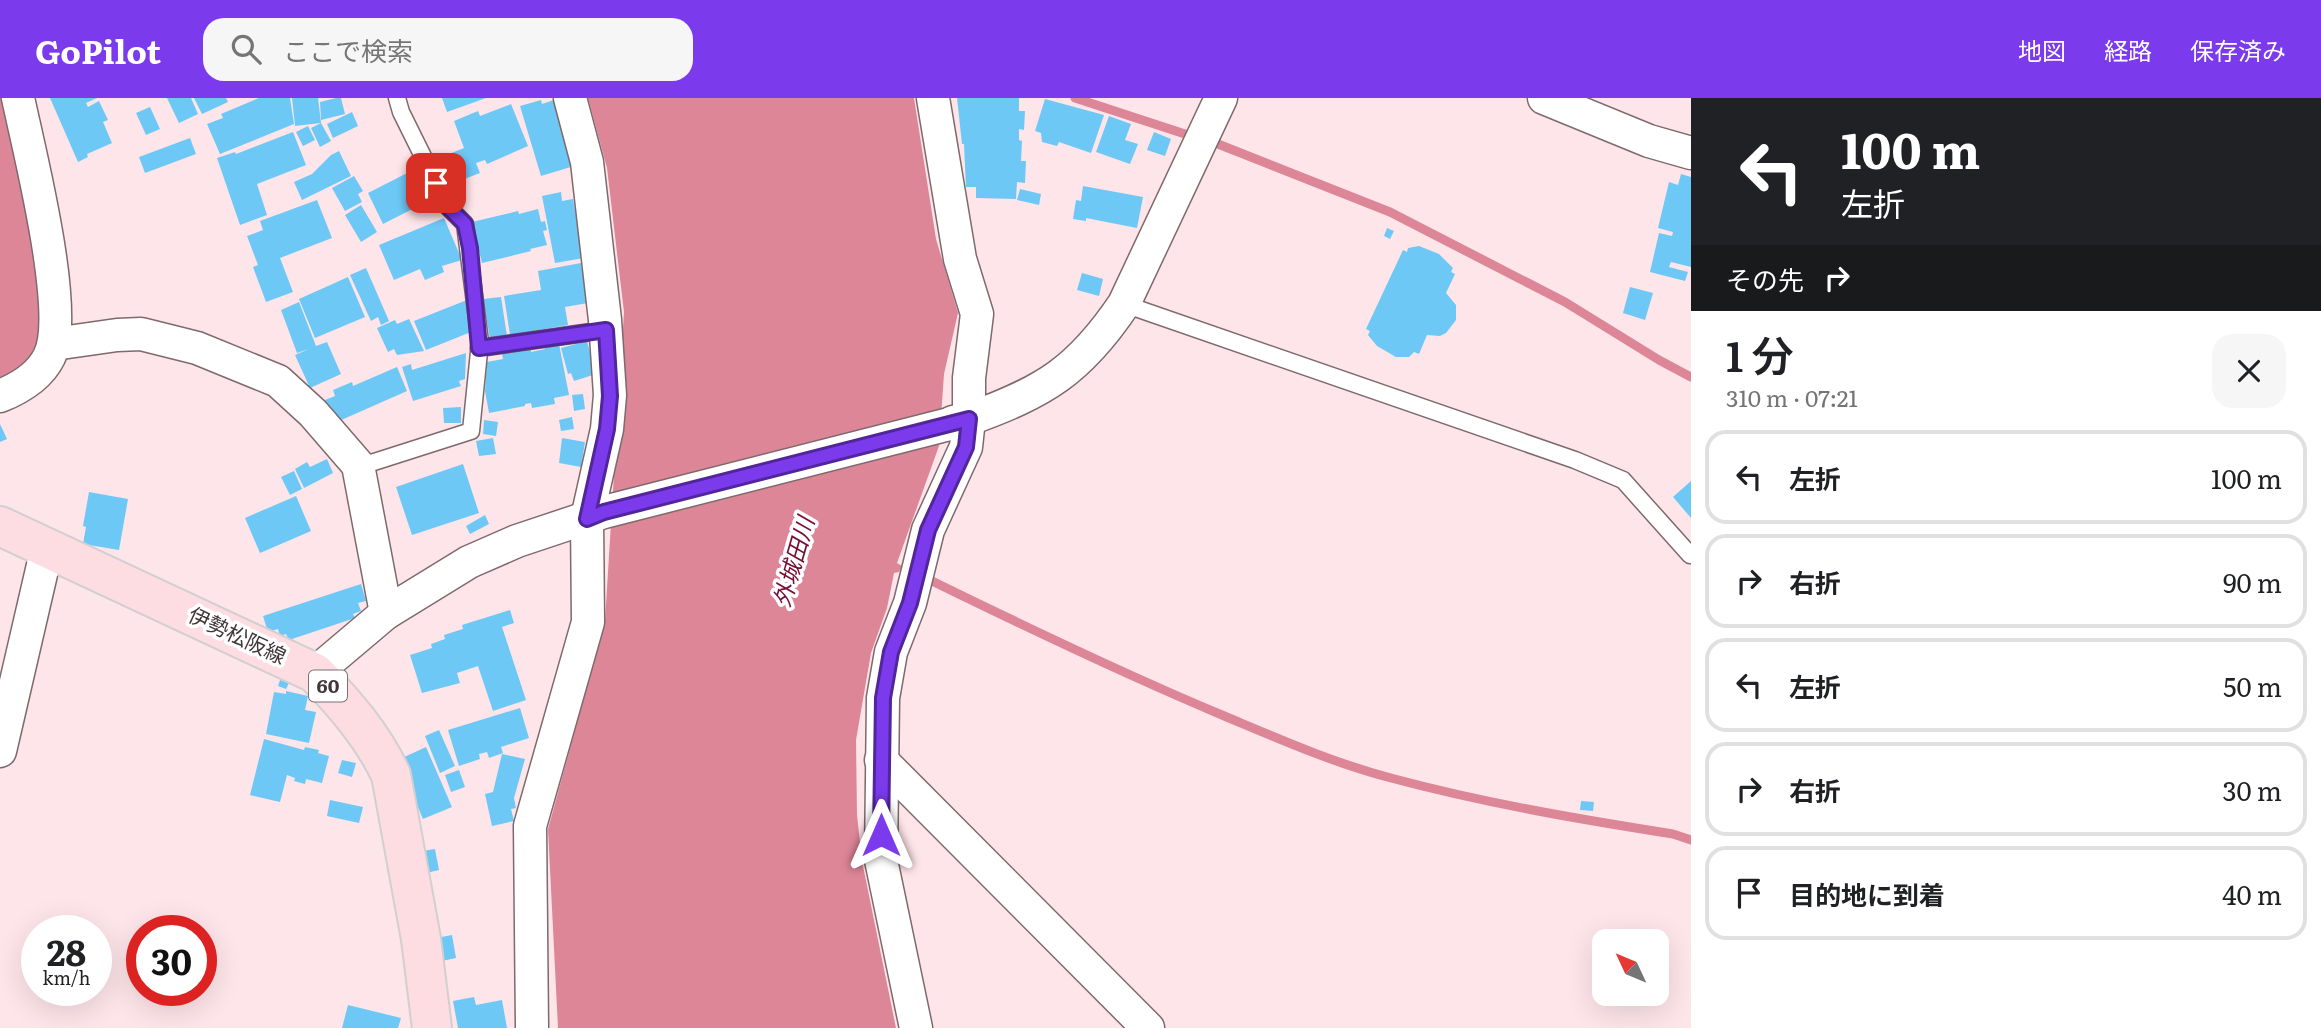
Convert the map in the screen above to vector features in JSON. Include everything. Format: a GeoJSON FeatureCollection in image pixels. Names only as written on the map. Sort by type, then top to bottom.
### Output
{"type":"FeatureCollection","features":[{"type":"Feature","properties":{"kind":"main road","name":"伊勢松阪線"},"geometry":{"type":"LineString","coordinates":[[0,526],[315,673],[358,722],[380,751],[391,775],[421,939],[432,1028]]}},
{"type":"Feature","properties":{"kind":"street"},"geometry":{"type":"LineString","coordinates":[[0,396],[38,375],[54,344],[56,300],[36,181],[18,98]]}},
{"type":"Feature","properties":{"kind":"street"},"geometry":{"type":"LineString","coordinates":[[531,1028],[530,826],[588,622],[596,515],[610,396],[606,330],[587,162],[570,98]]}},
{"type":"Feature","properties":{"kind":"street"},"geometry":{"type":"LineString","coordinates":[[916,1028],[881,860],[883,698],[891,652],[910,603],[928,530],[966,447],[961,421],[977,314],[960,259],[933,98]]}},
{"type":"Feature","properties":{"kind":"street"},"geometry":{"type":"LineString","coordinates":[[315,673],[386,613],[469,562],[517,541],[596,515],[961,421],[1019,401],[1075,365],[1104,334],[1124,304],[1221,98]]}},
{"type":"Feature","properties":{"kind":"street"},"geometry":{"type":"LineString","coordinates":[[1544,98],[1649,141],[1691,153]]}},
{"type":"Feature","properties":{"kind":"street"},"geometry":{"type":"LineString","coordinates":[[54,344],[141,334],[197,348],[278,381],[313,413],[359,465],[386,613]]}},
{"type":"Feature","properties":{"kind":"street"},"geometry":{"type":"LineString","coordinates":[[0,751],[47,548]]}},
{"type":"Feature","properties":{"kind":"street"},"geometry":{"type":"LineString","coordinates":[[881,760],[1148,1028]]}},
{"type":"Feature","properties":{"kind":"lane"},"geometry":{"type":"LineString","coordinates":[[359,465],[471,431],[479,348],[470,248],[465,224],[448,207],[401,112],[397,98]]}},
{"type":"Feature","properties":{"kind":"lane"},"geometry":{"type":"LineString","coordinates":[[1124,304],[1575,460],[1623,480],[1690,555]]}},
{"type":"Feature","properties":{"kind":"lane"},"geometry":{"type":"LineString","coordinates":[[479,348],[606,330]]}},
{"type":"Feature","properties":{"kind":"water"},"geometry":{"type":"Polygon","coordinates":[[[0,98],[7,98],[47,310],[41,335],[33,352],[0,382],[0,98]]]}},
{"type":"Feature","properties":{"kind":"water","name":"外城田川"},"geometry":{"type":"Polygon","coordinates":[[[588,98],[914,98],[936,239],[958,313],[944,374],[939,446],[897,563],[902,566],[899,572],[894,573],[887,608],[871,653],[856,740],[857,815],[862,861],[896,1028],[558,1028],[548,829],[605,621],[624,312],[607,168],[588,98]]]}},
{"type":"Feature","properties":{"kind":"building"},"geometry":{"type":"Polygon","coordinates":[[[50,98],[97,98],[86,103],[88,107],[99,101],[108,120],[103,122],[112,143],[87,154],[88,157],[78,162],[50,98]]]}},
{"type":"Feature","properties":{"kind":"building"},"geometry":{"type":"Polygon","coordinates":[[[167,98],[191,98],[198,114],[179,123],[167,98]]]}},
{"type":"Feature","properties":{"kind":"building"},"geometry":{"type":"Polygon","coordinates":[[[194,98],[226,98],[228,102],[202,114],[194,98]]]}},
{"type":"Feature","properties":{"kind":"building"},"geometry":{"type":"Polygon","coordinates":[[[259,98],[290,98],[294,124],[220,154],[207,124],[223,118],[221,114],[259,98]]]}},
{"type":"Feature","properties":{"kind":"building"},"geometry":{"type":"Polygon","coordinates":[[[292,98],[318,98],[321,123],[295,126],[292,98]]]}},
{"type":"Feature","properties":{"kind":"building"},"geometry":{"type":"Polygon","coordinates":[[[341,98],[345,114],[321,120],[320,102],[341,98]]]}},
{"type":"Feature","properties":{"kind":"building"},"geometry":{"type":"Polygon","coordinates":[[[442,98],[486,98],[447,112],[442,98]]]}},
{"type":"Feature","properties":{"kind":"building"},"geometry":{"type":"Polygon","coordinates":[[[957,98],[1019,98],[1019,111],[1025,111],[1024,130],[1019,129],[1019,140],[1022,141],[1021,161],[1026,161],[1025,183],[1017,182],[1016,199],[976,198],[976,187],[966,187],[964,144],[957,98]]]}},
{"type":"Feature","properties":{"kind":"building"},"geometry":{"type":"Polygon","coordinates":[[[1045,99],[1104,115],[1091,153],[1059,142],[1057,146],[1042,142],[1041,133],[1035,131],[1045,99]]]}},
{"type":"Feature","properties":{"kind":"building"},"geometry":{"type":"Polygon","coordinates":[[[541,100],[542,104],[554,100],[574,166],[541,176],[520,106],[541,100]]]}},
{"type":"Feature","properties":{"kind":"building"},"geometry":{"type":"Polygon","coordinates":[[[511,104],[528,146],[487,164],[485,160],[476,163],[480,173],[454,183],[444,156],[464,148],[454,121],[478,111],[480,116],[511,104]]]}},
{"type":"Feature","properties":{"kind":"building"},"geometry":{"type":"Polygon","coordinates":[[[150,107],[160,129],[146,135],[136,113],[150,107]]]}},
{"type":"Feature","properties":{"kind":"building"},"geometry":{"type":"Polygon","coordinates":[[[352,112],[358,126],[333,138],[327,124],[352,112]]]}},
{"type":"Feature","properties":{"kind":"building"},"geometry":{"type":"Polygon","coordinates":[[[1109,116],[1131,124],[1125,140],[1138,144],[1130,164],[1096,152],[1109,116]]]}},
{"type":"Feature","properties":{"kind":"building"},"geometry":{"type":"Polygon","coordinates":[[[321,123],[331,141],[320,147],[311,128],[321,123]]]}},
{"type":"Feature","properties":{"kind":"building"},"geometry":{"type":"Polygon","coordinates":[[[308,126],[315,140],[303,146],[296,132],[308,126]]]}},
{"type":"Feature","properties":{"kind":"building"},"geometry":{"type":"Polygon","coordinates":[[[293,132],[306,165],[257,184],[267,215],[240,225],[217,158],[235,152],[236,154],[293,132]]]}},
{"type":"Feature","properties":{"kind":"building"},"geometry":{"type":"Polygon","coordinates":[[[1154,132],[1171,139],[1165,156],[1147,150],[1154,132]]]}},
{"type":"Feature","properties":{"kind":"building"},"geometry":{"type":"Polygon","coordinates":[[[190,138],[196,154],[145,173],[139,157],[190,138]]]}},
{"type":"Feature","properties":{"kind":"building"},"geometry":{"type":"Polygon","coordinates":[[[339,151],[351,176],[302,200],[294,182],[312,174],[331,155],[339,151]]]}},
{"type":"Feature","properties":{"kind":"building"},"geometry":{"type":"Polygon","coordinates":[[[417,168],[432,199],[383,224],[368,193],[417,168]]]}},
{"type":"Feature","properties":{"kind":"building"},"geometry":{"type":"Polygon","coordinates":[[[1681,174],[1691,177],[1691,267],[1671,262],[1669,267],[1688,272],[1685,281],[1650,272],[1659,233],[1672,236],[1673,232],[1658,228],[1669,182],[1678,185],[1681,174]]]}},
{"type":"Feature","properties":{"kind":"building"},"geometry":{"type":"Polygon","coordinates":[[[354,176],[363,191],[358,194],[362,202],[345,211],[332,188],[354,176]]]}},
{"type":"Feature","properties":{"kind":"building"},"geometry":{"type":"Polygon","coordinates":[[[1083,186],[1143,197],[1137,228],[1086,218],[1086,221],[1073,219],[1076,200],[1081,201],[1083,186]]]}},
{"type":"Feature","properties":{"kind":"building"},"geometry":{"type":"Polygon","coordinates":[[[1020,189],[1041,194],[1039,205],[1017,200],[1020,189]]]}},
{"type":"Feature","properties":{"kind":"building"},"geometry":{"type":"Polygon","coordinates":[[[561,192],[562,201],[573,199],[584,258],[555,263],[542,196],[561,192]]]}},
{"type":"Feature","properties":{"kind":"building"},"geometry":{"type":"Polygon","coordinates":[[[317,200],[332,238],[280,258],[293,292],[266,302],[253,267],[258,265],[247,236],[263,230],[260,221],[317,200]]]}},
{"type":"Feature","properties":{"kind":"building"},"geometry":{"type":"Polygon","coordinates":[[[361,205],[377,232],[361,242],[345,215],[361,205]]]}},
{"type":"Feature","properties":{"kind":"building"},"geometry":{"type":"Polygon","coordinates":[[[538,209],[541,222],[545,221],[547,230],[543,231],[547,245],[482,263],[472,222],[538,209]]]}},
{"type":"Feature","properties":{"kind":"building"},"geometry":{"type":"Polygon","coordinates":[[[444,218],[462,260],[442,266],[444,272],[425,280],[420,269],[394,280],[379,245],[444,218]]]}},
{"type":"Feature","properties":{"kind":"building"},"geometry":{"type":"Polygon","coordinates":[[[1387,228],[1394,231],[1390,239],[1384,236],[1387,228]]]}},
{"type":"Feature","properties":{"kind":"building"},"geometry":{"type":"Polygon","coordinates":[[[1419,246],[1439,254],[1453,268],[1451,272],[1455,274],[1446,293],[1456,305],[1456,320],[1446,333],[1440,336],[1427,335],[1419,354],[1414,352],[1409,357],[1396,357],[1377,346],[1368,335],[1370,331],[1366,329],[1403,250],[1407,252],[1408,248],[1419,246]]]}},
{"type":"Feature","properties":{"kind":"building"},"geometry":{"type":"Polygon","coordinates":[[[581,263],[588,303],[565,307],[568,325],[510,335],[504,296],[541,290],[538,271],[581,263]]]}},
{"type":"Feature","properties":{"kind":"building"},"geometry":{"type":"Polygon","coordinates":[[[366,268],[389,321],[381,325],[378,317],[371,321],[350,275],[366,268]]]}},
{"type":"Feature","properties":{"kind":"building"},"geometry":{"type":"Polygon","coordinates":[[[1082,273],[1103,279],[1099,296],[1077,290],[1082,273]]]}},
{"type":"Feature","properties":{"kind":"building"},"geometry":{"type":"Polygon","coordinates":[[[348,277],[365,317],[315,338],[299,299],[348,277]]]}},
{"type":"Feature","properties":{"kind":"building"},"geometry":{"type":"Polygon","coordinates":[[[1630,287],[1653,293],[1645,320],[1623,313],[1630,287]]]}},
{"type":"Feature","properties":{"kind":"building"},"geometry":{"type":"Polygon","coordinates":[[[501,297],[507,336],[490,339],[483,299],[501,297]]]}},
{"type":"Feature","properties":{"kind":"building"},"geometry":{"type":"Polygon","coordinates":[[[467,300],[471,332],[426,350],[414,321],[467,300]]]}},
{"type":"Feature","properties":{"kind":"building"},"geometry":{"type":"Polygon","coordinates":[[[299,302],[316,346],[327,342],[341,374],[310,388],[295,355],[309,349],[297,353],[281,310],[299,302]]]}},
{"type":"Feature","properties":{"kind":"building"},"geometry":{"type":"Polygon","coordinates":[[[409,319],[424,351],[397,355],[394,349],[388,352],[377,328],[395,320],[397,324],[409,319]]]}},
{"type":"Feature","properties":{"kind":"building"},"geometry":{"type":"Polygon","coordinates":[[[587,341],[596,374],[574,381],[571,373],[568,374],[561,348],[587,341]]]}},
{"type":"Feature","properties":{"kind":"building"},"geometry":{"type":"Polygon","coordinates":[[[559,344],[569,395],[554,398],[555,404],[532,408],[531,403],[489,413],[485,391],[487,362],[503,359],[502,354],[531,348],[531,352],[545,349],[544,346],[559,344]]]}},
{"type":"Feature","properties":{"kind":"building"},"geometry":{"type":"Polygon","coordinates":[[[466,353],[465,379],[459,381],[461,386],[413,401],[402,367],[411,364],[412,370],[466,353]]]}},
{"type":"Feature","properties":{"kind":"building"},"geometry":{"type":"Polygon","coordinates":[[[397,367],[407,391],[330,425],[320,402],[335,396],[333,390],[352,382],[353,386],[397,367]]]}},
{"type":"Feature","properties":{"kind":"building"},"geometry":{"type":"Polygon","coordinates":[[[583,394],[585,409],[574,411],[572,395],[583,394]]]}},
{"type":"Feature","properties":{"kind":"building"},"geometry":{"type":"Polygon","coordinates":[[[461,407],[461,423],[444,423],[443,408],[461,407]]]}},
{"type":"Feature","properties":{"kind":"building"},"geometry":{"type":"Polygon","coordinates":[[[572,417],[574,429],[561,431],[559,420],[572,417]]]}},
{"type":"Feature","properties":{"kind":"building"},"geometry":{"type":"Polygon","coordinates":[[[484,420],[498,422],[496,436],[483,434],[484,420]]]}},
{"type":"Feature","properties":{"kind":"building"},"geometry":{"type":"Polygon","coordinates":[[[0,424],[7,439],[0,442],[0,424]]]}},
{"type":"Feature","properties":{"kind":"building"},"geometry":{"type":"Polygon","coordinates":[[[493,438],[496,454],[479,456],[476,441],[493,438]]]}},
{"type":"Feature","properties":{"kind":"building"},"geometry":{"type":"Polygon","coordinates":[[[562,438],[585,442],[581,467],[559,463],[562,438]]]}},
{"type":"Feature","properties":{"kind":"building"},"geometry":{"type":"Polygon","coordinates":[[[327,459],[333,473],[304,488],[295,469],[307,462],[310,467],[327,459]]]}},
{"type":"Feature","properties":{"kind":"building"},"geometry":{"type":"Polygon","coordinates":[[[463,464],[479,513],[412,535],[396,487],[463,464]]]}},
{"type":"Feature","properties":{"kind":"building"},"geometry":{"type":"Polygon","coordinates":[[[294,471],[302,489],[290,495],[281,477],[294,471]]]}},
{"type":"Feature","properties":{"kind":"building"},"geometry":{"type":"Polygon","coordinates":[[[1691,481],[1691,518],[1673,497],[1691,481]]]}},
{"type":"Feature","properties":{"kind":"building"},"geometry":{"type":"Polygon","coordinates":[[[89,492],[128,499],[119,550],[83,544],[89,492]]]}},
{"type":"Feature","properties":{"kind":"building"},"geometry":{"type":"Polygon","coordinates":[[[296,496],[311,531],[260,553],[245,518],[296,496]]]}},
{"type":"Feature","properties":{"kind":"building"},"geometry":{"type":"Polygon","coordinates":[[[485,515],[489,524],[470,534],[466,526],[485,515]]]}},
{"type":"Feature","properties":{"kind":"building"},"geometry":{"type":"Polygon","coordinates":[[[361,584],[366,601],[358,603],[361,611],[353,614],[355,618],[289,640],[286,634],[280,636],[278,629],[268,632],[263,616],[361,584]]]}},
{"type":"Feature","properties":{"kind":"building"},"geometry":{"type":"Polygon","coordinates":[[[510,610],[514,623],[502,627],[526,700],[493,711],[478,666],[457,673],[460,683],[422,693],[410,655],[432,648],[431,644],[445,639],[444,635],[463,629],[462,625],[510,610]]]}},
{"type":"Feature","properties":{"kind":"building"},"geometry":{"type":"Polygon","coordinates":[[[280,680],[289,683],[286,689],[278,686],[280,680]]]}},
{"type":"Feature","properties":{"kind":"building"},"geometry":{"type":"Polygon","coordinates":[[[286,691],[308,696],[305,710],[316,712],[309,743],[266,734],[274,692],[286,694],[286,691]]]}},
{"type":"Feature","properties":{"kind":"building"},"geometry":{"type":"Polygon","coordinates":[[[520,708],[529,738],[501,747],[503,753],[489,758],[487,752],[479,754],[480,759],[459,766],[448,730],[520,708]]]}},
{"type":"Feature","properties":{"kind":"building"},"geometry":{"type":"Polygon","coordinates":[[[439,730],[455,766],[440,773],[425,736],[439,730]]]}},
{"type":"Feature","properties":{"kind":"building"},"geometry":{"type":"Polygon","coordinates":[[[264,739],[304,750],[305,747],[319,750],[318,753],[329,756],[322,783],[306,779],[305,784],[294,781],[295,778],[287,775],[280,802],[250,795],[264,739]]]}},
{"type":"Feature","properties":{"kind":"building"},"geometry":{"type":"Polygon","coordinates":[[[426,747],[452,807],[423,819],[401,768],[400,759],[426,747]]]}},
{"type":"Feature","properties":{"kind":"building"},"geometry":{"type":"Polygon","coordinates":[[[502,754],[525,759],[514,798],[516,808],[511,809],[514,821],[492,826],[485,794],[493,792],[502,754]]]}},
{"type":"Feature","properties":{"kind":"building"},"geometry":{"type":"Polygon","coordinates":[[[342,760],[356,763],[352,777],[338,773],[342,760]]]}},
{"type":"Feature","properties":{"kind":"building"},"geometry":{"type":"Polygon","coordinates":[[[459,770],[465,787],[451,792],[445,775],[459,770]]]}},
{"type":"Feature","properties":{"kind":"building"},"geometry":{"type":"Polygon","coordinates":[[[330,800],[363,807],[359,823],[327,816],[330,800]]]}},
{"type":"Feature","properties":{"kind":"building"},"geometry":{"type":"Polygon","coordinates":[[[1581,801],[1594,802],[1593,811],[1580,810],[1581,801]]]}},
{"type":"Feature","properties":{"kind":"building"},"geometry":{"type":"Polygon","coordinates":[[[435,849],[439,870],[426,873],[422,851],[435,849]]]}},
{"type":"Feature","properties":{"kind":"building"},"geometry":{"type":"Polygon","coordinates":[[[452,935],[456,958],[442,961],[436,938],[452,935]]]}},
{"type":"Feature","properties":{"kind":"building"},"geometry":{"type":"Polygon","coordinates":[[[474,997],[476,1005],[502,1000],[507,1028],[458,1028],[453,1001],[474,997]]]}},
{"type":"Feature","properties":{"kind":"building"},"geometry":{"type":"Polygon","coordinates":[[[348,1005],[401,1018],[398,1028],[342,1028],[348,1005]]]}},
{"type":"Feature","properties":{"kind":"waterway"},"geometry":{"type":"LineString","coordinates":[[1075,98],[1185,134]]}},
{"type":"Feature","properties":{"kind":"waterway"},"geometry":{"type":"LineString","coordinates":[[1218,144],[1390,212],[1565,302],[1691,377]]}},
{"type":"Feature","properties":{"kind":"waterway"},"geometry":{"type":"LineString","coordinates":[[932,581],[1149,683],[1284,741],[1348,765],[1496,803],[1673,834],[1691,840]]}},
{"type":"Feature","properties":{"kind":"route"},"geometry":{"type":"LineString","coordinates":[[436,183],[448,207],[465,224],[470,248],[479,348],[606,330],[610,396],[607,429],[587,519],[604,512],[969,419],[966,447],[928,530],[910,603],[891,652],[883,698],[881,835]]}}]}
